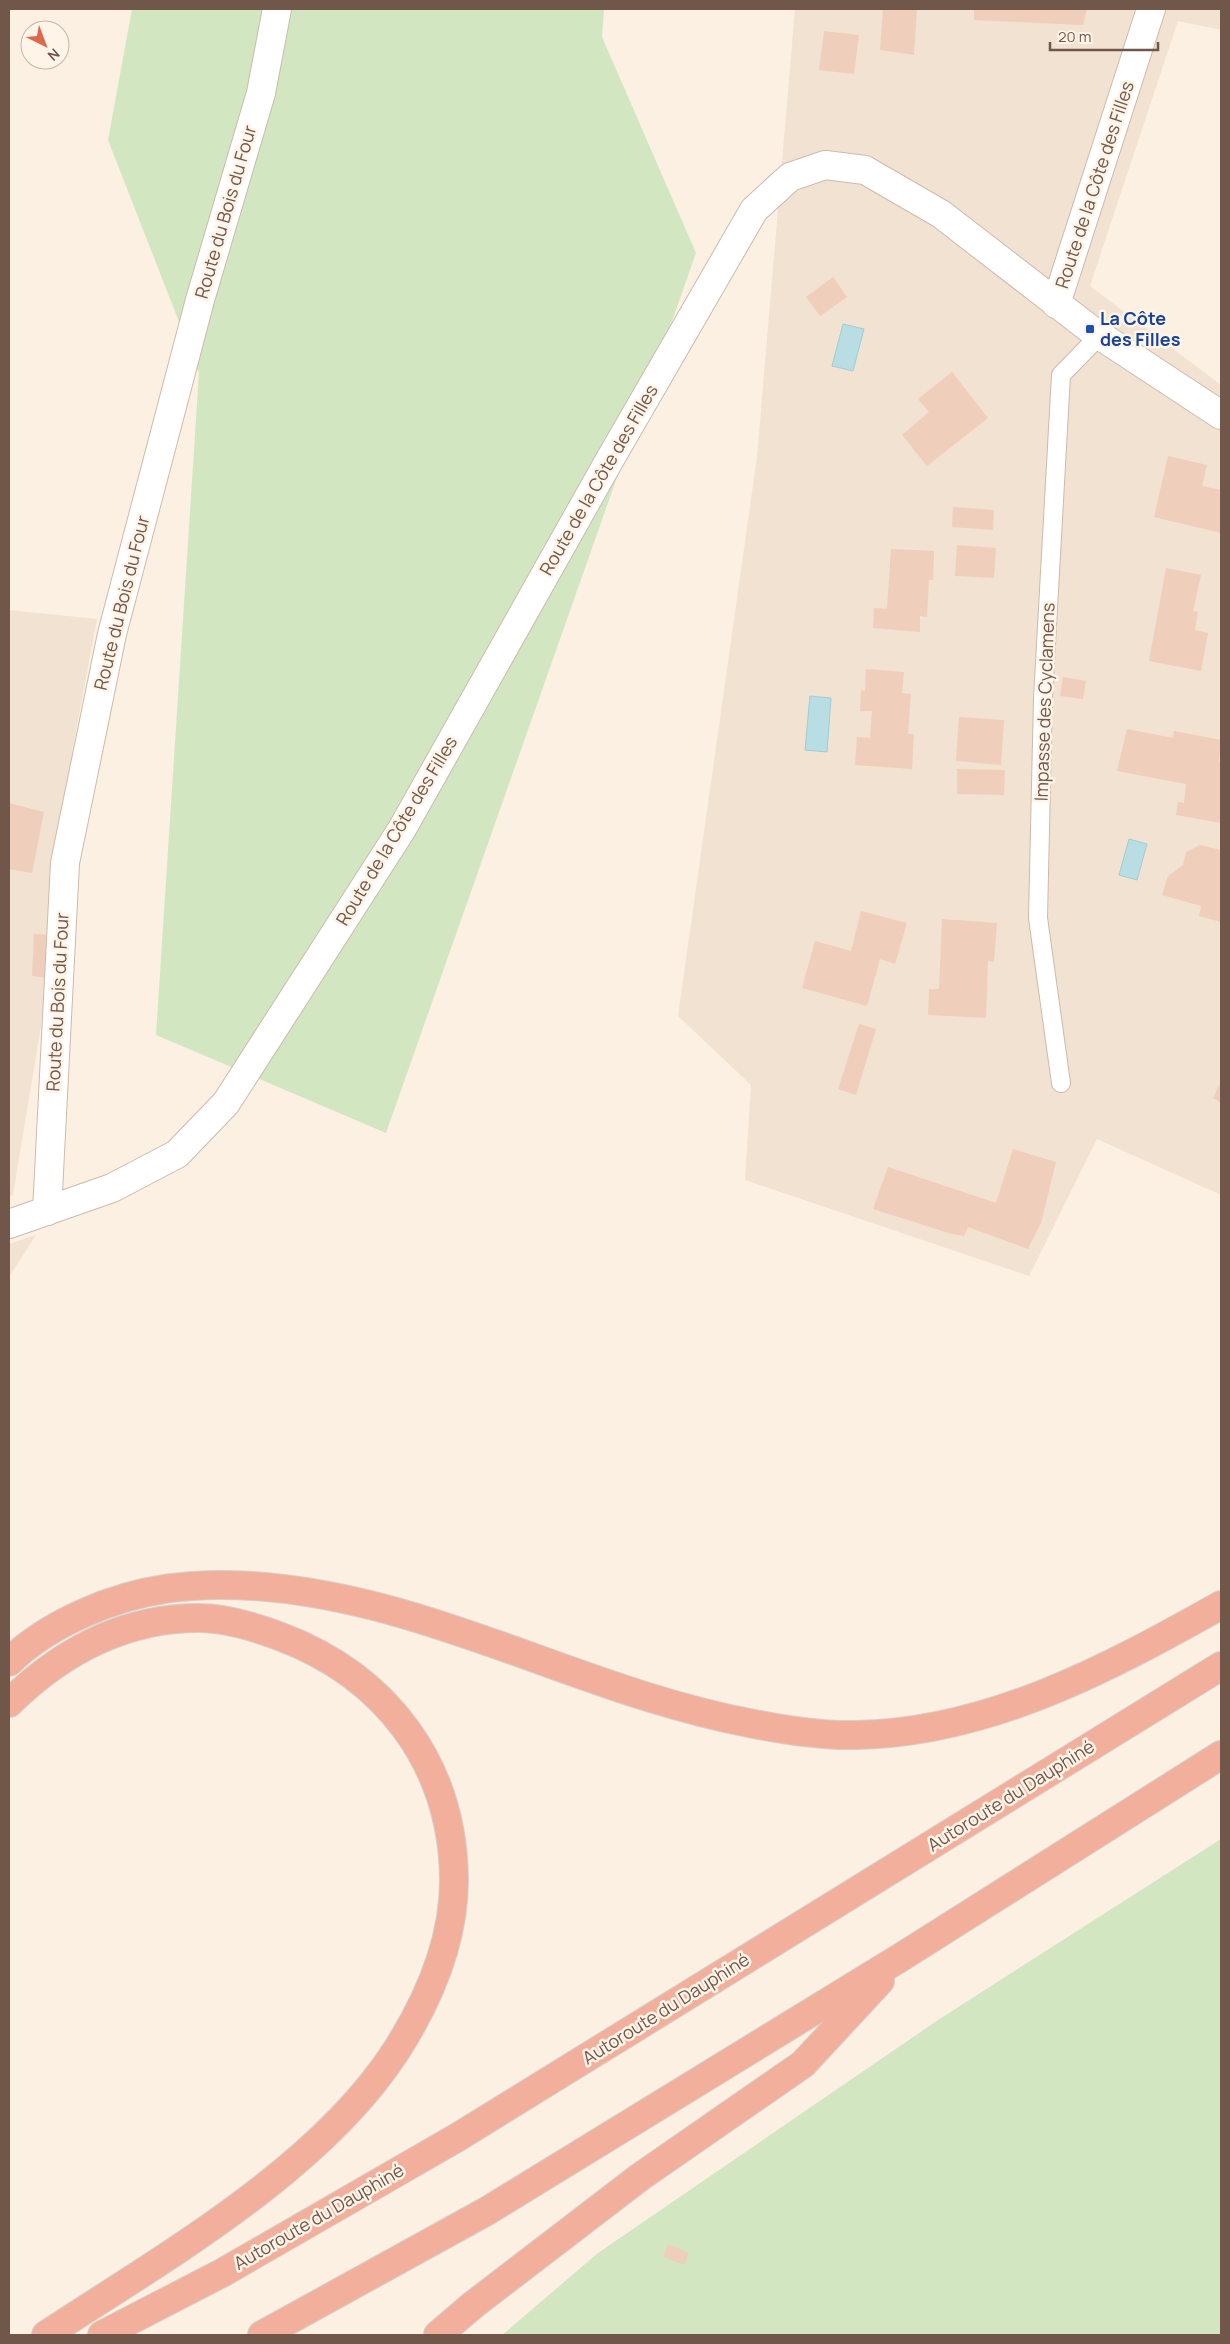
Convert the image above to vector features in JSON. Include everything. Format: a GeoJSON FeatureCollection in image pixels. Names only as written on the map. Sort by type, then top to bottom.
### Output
{"type":"FeatureCollection","features":[{"type":"Feature","properties":{"kind":"highway"},"geometry":{"type":"LineString","coordinates":[[9,1662],[38,1638],[70,1620],[102,1605],[137,1594],[182,1585],[235,1585],[294,1589],[364,1602],[418,1617],[634,1695],[712,1716],[808,1733],[856,1735],[905,1731],[945,1723],[1032,1699],[1105,1666],[1221,1605]]}},
{"type":"Feature","properties":{"kind":"highway"},"geometry":{"type":"LineString","coordinates":[[9,1702],[32,1681],[72,1652],[132,1628],[165,1620],[202,1618],[228,1622],[265,1631],[301,1644],[352,1673],[397,1717],[413,1738],[440,1792],[452,1851],[454,1881],[447,1937],[434,1977],[419,2010],[396,2050],[374,2082],[352,2107],[316,2143],[261,2189],[46,2335]]}},
{"type":"Feature","properties":{"kind":"highway","name":"Autoroute du Dauphiné"},"geometry":{"type":"LineString","coordinates":[[102,2335],[222,2273],[458,2137],[1221,1666]]}},
{"type":"Feature","properties":{"kind":"highway"},"geometry":{"type":"LineString","coordinates":[[262,2335],[487,2211],[903,1956],[1221,1755]]}},
{"type":"Feature","properties":{"kind":"highway"},"geometry":{"type":"LineString","coordinates":[[438,2335],[473,2305],[640,2177],[803,2064],[903,1956]]}},
{"type":"Feature","properties":{"kind":"street","name":"Route du Bois du Four"},"geometry":{"type":"LineString","coordinates":[[47,1211],[65,863],[112,634],[200,300],[261,93],[277,9]]}},
{"type":"Feature","properties":{"kind":"street","name":"Route de la Côte des Filles"},"geometry":{"type":"LineString","coordinates":[[9,1224],[112,1188],[177,1154],[226,1103],[402,829],[754,210],[790,177],[825,165],[865,170],[941,214],[1056,304],[1151,9]]}},
{"type":"Feature","properties":{"kind":"street"},"geometry":{"type":"LineString","coordinates":[[1056,304],[1100,336],[1221,415]]}},
{"type":"Feature","properties":{"kind":"lane","name":"Impasse des Cyclamens"},"geometry":{"type":"LineString","coordinates":[[1061,1083],[1038,918],[1043,698],[1061,375],[1100,336]]}},
{"type":"Feature","properties":{"kind":"shaded area"},"geometry":{"type":"Polygon","coordinates":[[[795,9],[1221,9],[1221,30],[1178,21],[1090,286],[1221,385],[1221,1195],[1097,1139],[1029,1276],[745,1180],[751,1085],[678,1016],[757,457],[795,9]]]}},
{"type":"Feature","properties":{"kind":"shaded area"},"geometry":{"type":"Polygon","coordinates":[[[9,610],[97,619],[73,747],[41,1026],[13,1195],[9,1197],[9,610]]]}},
{"type":"Feature","properties":{"kind":"shaded area"},"geometry":{"type":"Polygon","coordinates":[[[36,1235],[9,1277],[9,1244],[36,1235]]]}},
{"type":"Feature","properties":{"kind":"green space"},"geometry":{"type":"Polygon","coordinates":[[[132,9],[604,9],[602,37],[696,253],[386,1133],[156,1035],[199,373],[108,140],[132,9]]]}},
{"type":"Feature","properties":{"kind":"green space"},"geometry":{"type":"Polygon","coordinates":[[[1221,1839],[1221,2335],[502,2335],[598,2253],[938,2020],[1221,1839]]]}},
{"type":"Feature","properties":{"kind":"water"},"geometry":{"type":"Polygon","coordinates":[[[843,324],[864,329],[853,371],[832,366],[843,324]]]}},
{"type":"Feature","properties":{"kind":"water"},"geometry":{"type":"Polygon","coordinates":[[[810,696],[831,698],[827,752],[805,750],[810,696]]]}},
{"type":"Feature","properties":{"kind":"water"},"geometry":{"type":"Polygon","coordinates":[[[1129,839],[1147,844],[1137,880],[1119,875],[1129,839]]]}},
{"type":"Feature","properties":{"kind":"building"},"geometry":{"type":"Polygon","coordinates":[[[883,9],[917,9],[914,55],[880,50],[883,9]]]}},
{"type":"Feature","properties":{"kind":"building"},"geometry":{"type":"Polygon","coordinates":[[[974,9],[1087,9],[1083,25],[974,20],[974,9]]]}},
{"type":"Feature","properties":{"kind":"building"},"geometry":{"type":"Polygon","coordinates":[[[824,31],[859,35],[854,74],[819,70],[824,31]]]}},
{"type":"Feature","properties":{"kind":"building"},"geometry":{"type":"Polygon","coordinates":[[[833,277],[847,297],[820,316],[806,297],[833,277]]]}},
{"type":"Feature","properties":{"kind":"building"},"geometry":{"type":"Polygon","coordinates":[[[952,372],[988,418],[927,466],[902,435],[929,412],[918,399],[952,372]]]}},
{"type":"Feature","properties":{"kind":"building"},"geometry":{"type":"Polygon","coordinates":[[[1168,456],[1207,465],[1202,486],[1221,490],[1221,533],[1154,517],[1168,456]]]}},
{"type":"Feature","properties":{"kind":"building"},"geometry":{"type":"Polygon","coordinates":[[[953,507],[994,510],[993,530],[952,527],[953,507]]]}},
{"type":"Feature","properties":{"kind":"building"},"geometry":{"type":"Polygon","coordinates":[[[957,545],[996,548],[994,578],[955,576],[957,545]]]}},
{"type":"Feature","properties":{"kind":"building"},"geometry":{"type":"Polygon","coordinates":[[[891,549],[934,551],[933,580],[929,580],[927,617],[920,616],[920,632],[873,628],[874,608],[887,609],[891,549]]]}},
{"type":"Feature","properties":{"kind":"building"},"geometry":{"type":"Polygon","coordinates":[[[1166,568],[1201,575],[1193,611],[1198,612],[1195,630],[1208,633],[1201,671],[1149,661],[1166,568]]]}},
{"type":"Feature","properties":{"kind":"building"},"geometry":{"type":"Polygon","coordinates":[[[866,669],[904,672],[902,693],[911,694],[908,734],[914,734],[912,769],[855,765],[857,737],[870,738],[872,711],[860,711],[861,690],[865,691],[866,669]]]}},
{"type":"Feature","properties":{"kind":"building"},"geometry":{"type":"Polygon","coordinates":[[[1063,677],[1086,681],[1083,699],[1060,696],[1063,677]]]}},
{"type":"Feature","properties":{"kind":"building"},"geometry":{"type":"Polygon","coordinates":[[[959,717],[1004,720],[1001,765],[956,761],[959,717]]]}},
{"type":"Feature","properties":{"kind":"building"},"geometry":{"type":"Polygon","coordinates":[[[1127,729],[1173,738],[1174,731],[1221,740],[1219,762],[1221,763],[1221,823],[1176,815],[1178,802],[1184,803],[1186,784],[1117,771],[1127,729]]]}},
{"type":"Feature","properties":{"kind":"building"},"geometry":{"type":"Polygon","coordinates":[[[957,769],[1005,770],[1004,795],[957,794],[957,769]]]}},
{"type":"Feature","properties":{"kind":"building"},"geometry":{"type":"Polygon","coordinates":[[[9,803],[44,812],[32,873],[9,869],[9,803]]]}},
{"type":"Feature","properties":{"kind":"building"},"geometry":{"type":"Polygon","coordinates":[[[1200,845],[1221,850],[1221,922],[1199,916],[1201,906],[1162,895],[1168,876],[1183,865],[1186,852],[1200,845]]]}},
{"type":"Feature","properties":{"kind":"building"},"geometry":{"type":"Polygon","coordinates":[[[861,911],[907,923],[895,964],[880,959],[867,1006],[802,988],[815,941],[851,951],[861,911]]]}},
{"type":"Feature","properties":{"kind":"building"},"geometry":{"type":"Polygon","coordinates":[[[942,919],[997,923],[994,962],[988,961],[986,1018],[928,1015],[929,989],[939,989],[942,919]]]}},
{"type":"Feature","properties":{"kind":"building"},"geometry":{"type":"Polygon","coordinates":[[[34,934],[48,935],[46,978],[32,976],[34,934]]]}},
{"type":"Feature","properties":{"kind":"building"},"geometry":{"type":"Polygon","coordinates":[[[859,1024],[876,1029],[856,1095],[838,1089],[859,1024]]]}},
{"type":"Feature","properties":{"kind":"building"},"geometry":{"type":"Polygon","coordinates":[[[1221,1081],[1221,1103],[1213,1098],[1221,1081]]]}},
{"type":"Feature","properties":{"kind":"building"},"geometry":{"type":"Polygon","coordinates":[[[1013,1149],[1056,1162],[1041,1223],[1028,1249],[968,1227],[964,1236],[952,1234],[873,1209],[888,1167],[996,1203],[1013,1149]]]}},
{"type":"Feature","properties":{"kind":"building"},"geometry":{"type":"Polygon","coordinates":[[[668,2244],[689,2253],[684,2265],[663,2257],[668,2244]]]}},
{"type":"Feature","properties":{"kind":"place","name":"La Côte des Filles"},"geometry":{"type":"Point","coordinates":[1090,329]}}]}
